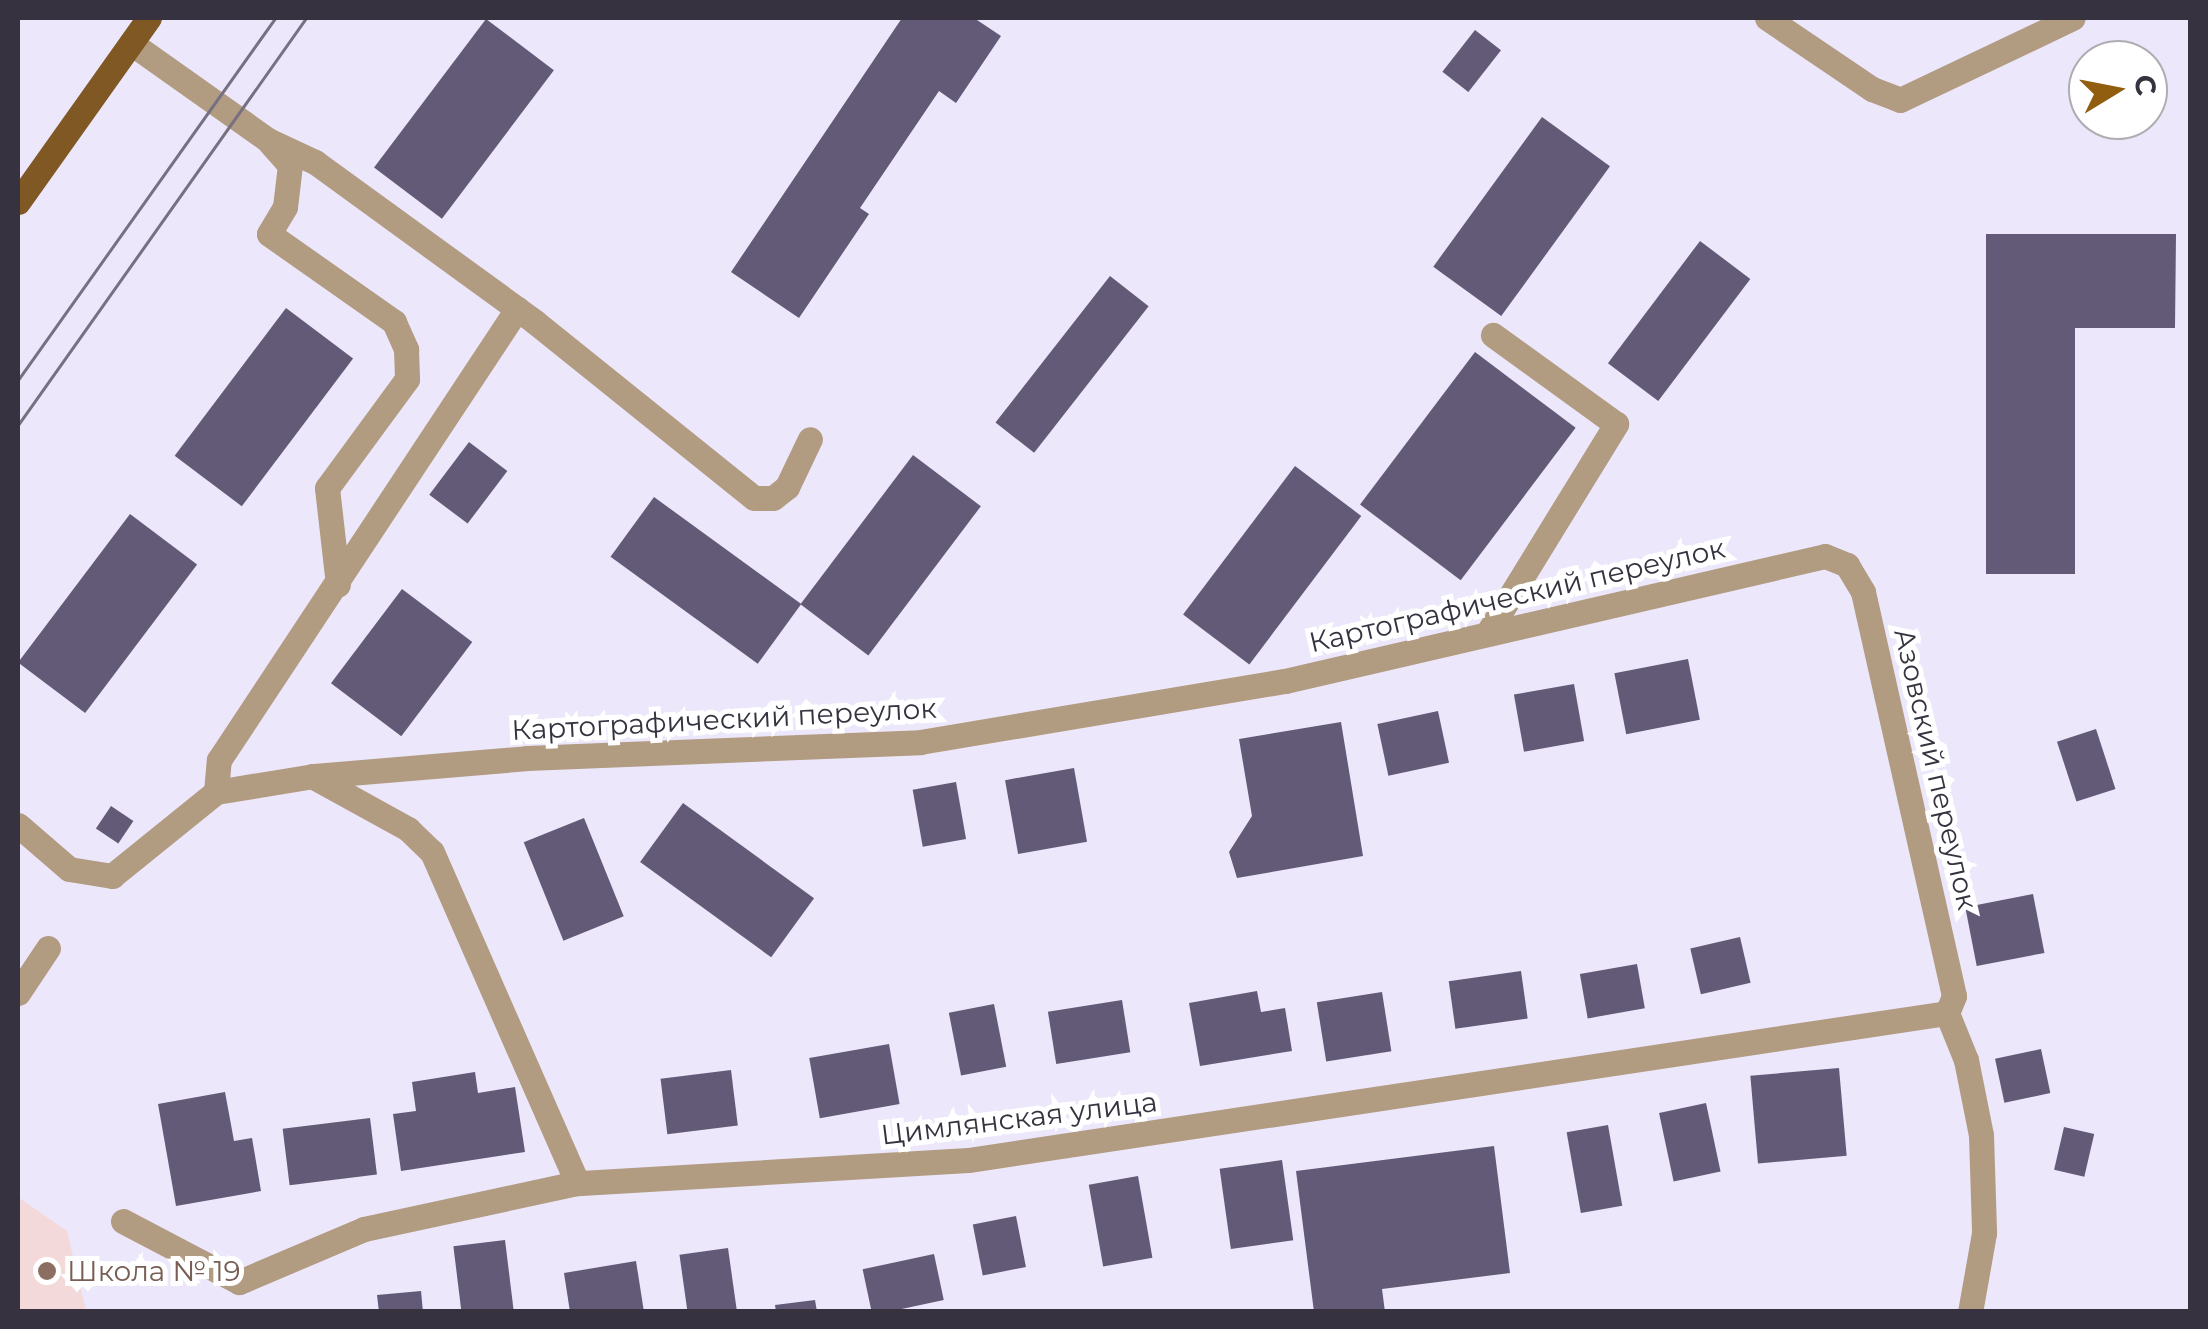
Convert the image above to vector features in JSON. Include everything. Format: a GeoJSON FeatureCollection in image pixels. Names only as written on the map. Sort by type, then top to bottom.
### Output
{"type":"FeatureCollection","features":[{"type":"Feature","properties":{"kind":"main road"},"geometry":{"type":"LineString","coordinates":[[18,202],[149,18]]}},
{"type":"Feature","properties":{"kind":"street"},"geometry":{"type":"LineString","coordinates":[[1767,18],[1872,89],[1900,100],[2074,18]]}},
{"type":"Feature","properties":{"kind":"street"},"geometry":{"type":"LineString","coordinates":[[132,43],[268,140],[315,162],[518,309],[754,498],[773,498],[787,487],[810,439]]}},
{"type":"Feature","properties":{"kind":"street"},"geometry":{"type":"LineString","coordinates":[[268,140],[290,165],[285,207],[269,234],[394,322],[406,349],[407,379],[328,488],[338,584]]}},
{"type":"Feature","properties":{"kind":"street"},"geometry":{"type":"LineString","coordinates":[[216,792],[220,760],[518,309]]}},
{"type":"Feature","properties":{"kind":"street"},"geometry":{"type":"LineString","coordinates":[[1490,629],[1616,424],[1493,335]]}},
{"type":"Feature","properties":{"kind":"street","name":"Картографический переулок"},"geometry":{"type":"LineString","coordinates":[[18,825],[69,870],[112,876],[216,792],[312,776],[527,758],[920,742],[1285,680],[1490,629],[1825,556]]}},
{"type":"Feature","properties":{"kind":"street","name":"Азовский переулок"},"geometry":{"type":"LineString","coordinates":[[1825,556],[1857,577],[1882,660],[1946,946],[1954,996],[1946,1014]]}},
{"type":"Feature","properties":{"kind":"street"},"geometry":{"type":"LineString","coordinates":[[312,776],[408,829],[432,852],[576,1183]]}},
{"type":"Feature","properties":{"kind":"street"},"geometry":{"type":"LineString","coordinates":[[18,993],[48,948]]}},
{"type":"Feature","properties":{"kind":"street"},"geometry":{"type":"LineString","coordinates":[[1946,1014],[1966,1060],[1981,1135],[1984,1233],[1970,1312]]}},
{"type":"Feature","properties":{"kind":"street","name":"Цимлянская улица"},"geometry":{"type":"LineString","coordinates":[[123,1221],[238,1282],[364,1229],[576,1183],[968,1160],[1946,1014]]}},
{"type":"Feature","properties":{"kind":"shaded area","name":"Школа № 19"},"geometry":{"type":"Polygon","coordinates":[[[18,1197],[67,1231],[86,1311],[18,1311],[18,1197]]]}},
{"type":"Feature","properties":{"kind":"building"},"geometry":{"type":"Polygon","coordinates":[[[902,18],[974,18],[1001,36],[956,103],[939,91],[860,208],[869,214],[799,318],[731,272],[902,18]]]}},
{"type":"Feature","properties":{"kind":"building"},"geometry":{"type":"Polygon","coordinates":[[[486,19],[554,70],[442,219],[374,168],[486,19]]]}},
{"type":"Feature","properties":{"kind":"building"},"geometry":{"type":"Polygon","coordinates":[[[1475,30],[1501,50],[1468,92],[1442,72],[1475,30]]]}},
{"type":"Feature","properties":{"kind":"building"},"geometry":{"type":"Polygon","coordinates":[[[1542,117],[1610,166],[1501,316],[1433,267],[1542,117]]]}},
{"type":"Feature","properties":{"kind":"building"},"geometry":{"type":"Polygon","coordinates":[[[1986,234],[2176,234],[2175,328],[2075,328],[2075,574],[1986,574],[1986,234]]]}},
{"type":"Feature","properties":{"kind":"building"},"geometry":{"type":"Polygon","coordinates":[[[1700,241],[1750,279],[1658,401],[1608,363],[1700,241]]]}},
{"type":"Feature","properties":{"kind":"building"},"geometry":{"type":"Polygon","coordinates":[[[1110,276],[1149,306],[1034,453],[995,423],[1110,276]]]}},
{"type":"Feature","properties":{"kind":"building"},"geometry":{"type":"Polygon","coordinates":[[[286,308],[353,359],[242,506],[175,456],[286,308]]]}},
{"type":"Feature","properties":{"kind":"building"},"geometry":{"type":"Polygon","coordinates":[[[1475,352],[1576,428],[1461,580],[1360,505],[1475,352]]]}},
{"type":"Feature","properties":{"kind":"building"},"geometry":{"type":"Polygon","coordinates":[[[469,442],[507,471],[468,524],[429,495],[469,442]]]}},
{"type":"Feature","properties":{"kind":"building"},"geometry":{"type":"Polygon","coordinates":[[[913,455],[981,506],[868,655],[800,604],[913,455]]]}},
{"type":"Feature","properties":{"kind":"building"},"geometry":{"type":"Polygon","coordinates":[[[1295,466],[1361,516],[1249,664],[1183,615],[1295,466]]]}},
{"type":"Feature","properties":{"kind":"building"},"geometry":{"type":"Polygon","coordinates":[[[654,497],[801,604],[758,664],[611,557],[654,497]]]}},
{"type":"Feature","properties":{"kind":"building"},"geometry":{"type":"Polygon","coordinates":[[[130,514],[197,565],[85,713],[18,663],[130,514]]]}},
{"type":"Feature","properties":{"kind":"building"},"geometry":{"type":"Polygon","coordinates":[[[402,589],[472,642],[401,736],[331,683],[402,589]]]}},
{"type":"Feature","properties":{"kind":"building"},"geometry":{"type":"Polygon","coordinates":[[[1688,659],[1700,720],[1626,734],[1614,673],[1688,659]]]}},
{"type":"Feature","properties":{"kind":"building"},"geometry":{"type":"Polygon","coordinates":[[[1574,684],[1584,741],[1524,752],[1514,695],[1574,684]]]}},
{"type":"Feature","properties":{"kind":"building"},"geometry":{"type":"Polygon","coordinates":[[[1438,711],[1449,763],[1388,776],[1377,724],[1438,711]]]}},
{"type":"Feature","properties":{"kind":"building"},"geometry":{"type":"Polygon","coordinates":[[[1341,722],[1363,856],[1237,878],[1229,852],[1252,816],[1239,739],[1341,722]]]}},
{"type":"Feature","properties":{"kind":"building"},"geometry":{"type":"Polygon","coordinates":[[[2096,729],[2115,789],[2076,802],[2057,742],[2096,729]]]}},
{"type":"Feature","properties":{"kind":"building"},"geometry":{"type":"Polygon","coordinates":[[[1074,768],[1087,842],[1018,854],[1005,780],[1074,768]]]}},
{"type":"Feature","properties":{"kind":"building"},"geometry":{"type":"Polygon","coordinates":[[[956,782],[966,839],[923,847],[913,790],[956,782]]]}},
{"type":"Feature","properties":{"kind":"building"},"geometry":{"type":"Polygon","coordinates":[[[683,803],[814,898],[771,957],[640,862],[683,803]]]}},
{"type":"Feature","properties":{"kind":"building"},"geometry":{"type":"Polygon","coordinates":[[[111,806],[133,821],[118,843],[96,828],[111,806]]]}},
{"type":"Feature","properties":{"kind":"building"},"geometry":{"type":"Polygon","coordinates":[[[584,818],[624,916],[563,941],[524,842],[584,818]]]}},
{"type":"Feature","properties":{"kind":"building"},"geometry":{"type":"Polygon","coordinates":[[[2033,894],[2044,953],[1977,966],[1965,907],[2033,894]]]}},
{"type":"Feature","properties":{"kind":"building"},"geometry":{"type":"Polygon","coordinates":[[[1740,937],[1751,983],[1701,994],[1690,948],[1740,937]]]}},
{"type":"Feature","properties":{"kind":"building"},"geometry":{"type":"Polygon","coordinates":[[[1637,964],[1645,1008],[1588,1018],[1580,974],[1637,964]]]}},
{"type":"Feature","properties":{"kind":"building"},"geometry":{"type":"Polygon","coordinates":[[[1521,971],[1528,1019],[1455,1029],[1449,981],[1521,971]]]}},
{"type":"Feature","properties":{"kind":"building"},"geometry":{"type":"Polygon","coordinates":[[[1257,991],[1261,1012],[1285,1008],[1292,1051],[1200,1066],[1189,1003],[1257,991]]]}},
{"type":"Feature","properties":{"kind":"building"},"geometry":{"type":"Polygon","coordinates":[[[1382,992],[1391,1051],[1326,1062],[1317,1002],[1382,992]]]}},
{"type":"Feature","properties":{"kind":"building"},"geometry":{"type":"Polygon","coordinates":[[[1122,1000],[1130,1052],[1056,1064],[1048,1012],[1122,1000]]]}},
{"type":"Feature","properties":{"kind":"building"},"geometry":{"type":"Polygon","coordinates":[[[994,1004],[1006,1067],[961,1076],[949,1013],[994,1004]]]}},
{"type":"Feature","properties":{"kind":"building"},"geometry":{"type":"Polygon","coordinates":[[[889,1044],[900,1104],[820,1118],[809,1058],[889,1044]]]}},
{"type":"Feature","properties":{"kind":"building"},"geometry":{"type":"Polygon","coordinates":[[[2041,1049],[2050,1093],[2004,1103],[1995,1059],[2041,1049]]]}},
{"type":"Feature","properties":{"kind":"building"},"geometry":{"type":"Polygon","coordinates":[[[1839,1068],[1847,1156],[1758,1163],[1750,1076],[1839,1068]]]}},
{"type":"Feature","properties":{"kind":"building"},"geometry":{"type":"Polygon","coordinates":[[[731,1070],[738,1126],[667,1134],[661,1079],[731,1070]]]}},
{"type":"Feature","properties":{"kind":"building"},"geometry":{"type":"Polygon","coordinates":[[[475,1072],[478,1093],[515,1087],[525,1152],[401,1171],[393,1114],[416,1111],[412,1082],[475,1072]]]}},
{"type":"Feature","properties":{"kind":"building"},"geometry":{"type":"Polygon","coordinates":[[[225,1092],[234,1141],[252,1138],[261,1191],[176,1206],[158,1104],[225,1092]]]}},
{"type":"Feature","properties":{"kind":"building"},"geometry":{"type":"Polygon","coordinates":[[[1706,1103],[1721,1171],[1674,1181],[1659,1113],[1706,1103]]]}},
{"type":"Feature","properties":{"kind":"building"},"geometry":{"type":"Polygon","coordinates":[[[370,1118],[377,1175],[290,1185],[283,1129],[370,1118]]]}},
{"type":"Feature","properties":{"kind":"building"},"geometry":{"type":"Polygon","coordinates":[[[1608,1125],[1622,1206],[1581,1213],[1567,1132],[1608,1125]]]}},
{"type":"Feature","properties":{"kind":"building"},"geometry":{"type":"Polygon","coordinates":[[[2064,1127],[2094,1134],[2084,1177],[2054,1170],[2064,1127]]]}},
{"type":"Feature","properties":{"kind":"building"},"geometry":{"type":"Polygon","coordinates":[[[1494,1146],[1510,1273],[1382,1289],[1385,1312],[1314,1312],[1296,1171],[1494,1146]]]}},
{"type":"Feature","properties":{"kind":"building"},"geometry":{"type":"Polygon","coordinates":[[[1282,1160],[1293,1240],[1231,1249],[1220,1169],[1282,1160]]]}},
{"type":"Feature","properties":{"kind":"building"},"geometry":{"type":"Polygon","coordinates":[[[1138,1176],[1152,1258],[1103,1266],[1089,1185],[1138,1176]]]}},
{"type":"Feature","properties":{"kind":"building"},"geometry":{"type":"Polygon","coordinates":[[[1016,1216],[1026,1267],[983,1275],[973,1224],[1016,1216]]]}},
{"type":"Feature","properties":{"kind":"building"},"geometry":{"type":"Polygon","coordinates":[[[505,1240],[514,1312],[461,1312],[453,1246],[505,1240]]]}},
{"type":"Feature","properties":{"kind":"building"},"geometry":{"type":"Polygon","coordinates":[[[728,1248],[737,1312],[688,1312],[679,1255],[728,1248]]]}},
{"type":"Feature","properties":{"kind":"building"},"geometry":{"type":"Polygon","coordinates":[[[934,1254],[944,1300],[872,1312],[863,1269],[934,1254]]]}},
{"type":"Feature","properties":{"kind":"building"},"geometry":{"type":"Polygon","coordinates":[[[636,1261],[644,1312],[570,1312],[564,1273],[636,1261]]]}},
{"type":"Feature","properties":{"kind":"building"},"geometry":{"type":"Polygon","coordinates":[[[421,1291],[423,1312],[379,1312],[377,1295],[421,1291]]]}},
{"type":"Feature","properties":{"kind":"building"},"geometry":{"type":"Polygon","coordinates":[[[815,1300],[817,1312],[776,1312],[775,1305],[815,1300]]]}},
{"type":"Feature","properties":{"kind":"tram line"},"geometry":{"type":"LineString","coordinates":[[18,380],[275,18]]}},
{"type":"Feature","properties":{"kind":"tram line"},"geometry":{"type":"LineString","coordinates":[[18,425],[306,18]]}},
{"type":"Feature","properties":{"kind":"place","name":"Школа № 19"},"geometry":{"type":"Point","coordinates":[47,1271]}}]}
